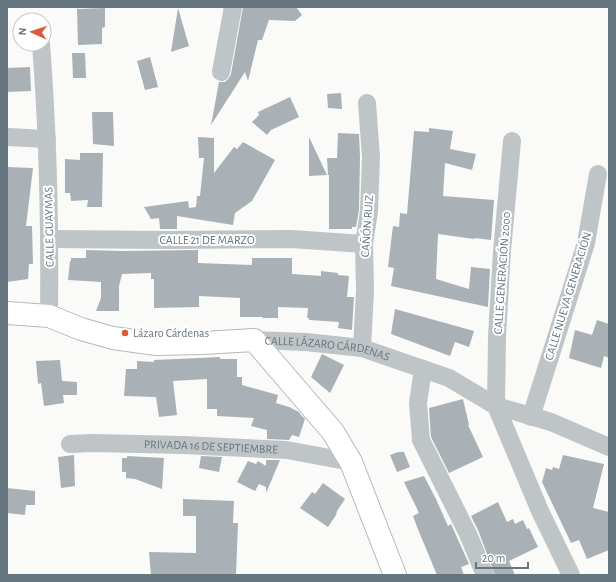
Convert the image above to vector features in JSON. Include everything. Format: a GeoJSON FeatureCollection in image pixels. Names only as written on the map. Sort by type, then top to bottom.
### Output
{"type":"FeatureCollection","features":[{"type":"Feature","properties":{"kind":"street"},"geometry":{"type":"LineString","coordinates":[[221,72],[233,7]]}},
{"type":"Feature","properties":{"kind":"street","name":"CALLE GUAYMAS"},"geometry":{"type":"LineString","coordinates":[[42,52],[47,139],[50,239],[49,316]]}},
{"type":"Feature","properties":{"kind":"street","name":"CAÑÓN RUIZ"},"geometry":{"type":"LineString","coordinates":[[362,348],[365,290],[364,244],[369,211],[371,157],[367,103]]}},
{"type":"Feature","properties":{"kind":"street"},"geometry":{"type":"LineString","coordinates":[[7,137],[47,139]]}},
{"type":"Feature","properties":{"kind":"street","name":"CALLE GENERACIÓN 2000"},"geometry":{"type":"LineString","coordinates":[[496,406],[497,336],[502,251],[512,141]]}},
{"type":"Feature","properties":{"kind":"street","name":"CALLE NUEVA GENERACIÓN"},"geometry":{"type":"LineString","coordinates":[[531,417],[586,243],[598,174]]}},
{"type":"Feature","properties":{"kind":"street","name":"CALLE 21 DE MARZO"},"geometry":{"type":"LineString","coordinates":[[50,239],[291,239],[364,244]]}},
{"type":"Feature","properties":{"kind":"street","name":"CALLE LÁZARO CÁRDENAS"},"geometry":{"type":"LineString","coordinates":[[7,313],[49,316],[80,329],[113,338],[149,343],[203,343],[254,340],[306,342],[362,348],[449,378],[496,406],[551,422],[609,447]]}},
{"type":"Feature","properties":{"kind":"street"},"geometry":{"type":"LineString","coordinates":[[254,340],[333,432],[351,462],[395,575]]}},
{"type":"Feature","properties":{"kind":"street"},"geometry":{"type":"LineString","coordinates":[[423,370],[418,402],[421,440],[468,534],[485,575]]}},
{"type":"Feature","properties":{"kind":"street"},"geometry":{"type":"LineString","coordinates":[[496,406],[540,511],[571,575]]}},
{"type":"Feature","properties":{"kind":"street","name":"PRIVADA 16 DE SEPTIEMBRE"},"geometry":{"type":"LineString","coordinates":[[70,444],[176,444],[287,450],[351,462]]}},
{"type":"Feature","properties":{"kind":"building"},"geometry":{"type":"Polygon","coordinates":[[[243,7],[296,7],[302,15],[295,21],[269,20],[262,40],[258,40],[248,81],[245,72],[211,125],[219,82],[225,82],[231,74],[243,7]]]}},
{"type":"Feature","properties":{"kind":"building"},"geometry":{"type":"Polygon","coordinates":[[[105,8],[105,27],[102,28],[102,44],[78,45],[77,9],[105,8]]]}},
{"type":"Feature","properties":{"kind":"building"},"geometry":{"type":"Polygon","coordinates":[[[178,8],[189,46],[171,52],[178,8]]]}},
{"type":"Feature","properties":{"kind":"building"},"geometry":{"type":"Polygon","coordinates":[[[72,53],[85,53],[86,78],[73,78],[72,53]]]}},
{"type":"Feature","properties":{"kind":"building"},"geometry":{"type":"Polygon","coordinates":[[[150,57],[158,87],[145,90],[137,61],[150,57]]]}},
{"type":"Feature","properties":{"kind":"building"},"geometry":{"type":"Polygon","coordinates":[[[30,67],[31,91],[7,92],[7,68],[30,67]]]}},
{"type":"Feature","properties":{"kind":"building"},"geometry":{"type":"Polygon","coordinates":[[[341,93],[342,109],[328,108],[327,94],[341,93]]]}},
{"type":"Feature","properties":{"kind":"building"},"geometry":{"type":"Polygon","coordinates":[[[290,97],[299,117],[271,130],[267,135],[252,122],[259,115],[258,112],[290,97]]]}},
{"type":"Feature","properties":{"kind":"building"},"geometry":{"type":"Polygon","coordinates":[[[92,112],[113,112],[114,146],[93,144],[92,112]]]}},
{"type":"Feature","properties":{"kind":"building"},"geometry":{"type":"Polygon","coordinates":[[[429,128],[453,131],[450,149],[476,154],[472,170],[445,163],[443,196],[494,200],[491,240],[438,234],[436,279],[469,289],[471,267],[490,269],[488,307],[391,286],[394,268],[388,267],[393,226],[399,227],[400,213],[407,214],[414,131],[429,132],[429,128]]]}},
{"type":"Feature","properties":{"kind":"building"},"geometry":{"type":"Polygon","coordinates":[[[338,133],[359,134],[359,210],[356,227],[352,227],[352,229],[329,229],[329,175],[327,158],[337,158],[338,133]]]}},
{"type":"Feature","properties":{"kind":"building"},"geometry":{"type":"Polygon","coordinates":[[[198,137],[214,138],[214,173],[234,147],[237,149],[243,142],[275,160],[252,201],[235,213],[233,225],[177,216],[177,229],[160,229],[159,218],[151,219],[144,207],[188,201],[189,208],[196,207],[197,196],[200,196],[204,158],[199,158],[198,137]]]}},
{"type":"Feature","properties":{"kind":"building"},"geometry":{"type":"Polygon","coordinates":[[[309,137],[327,175],[309,176],[309,137]]]}},
{"type":"Feature","properties":{"kind":"building"},"geometry":{"type":"Polygon","coordinates":[[[80,153],[103,153],[102,207],[87,207],[88,200],[71,201],[70,193],[65,193],[65,159],[80,160],[80,153]]]}},
{"type":"Feature","properties":{"kind":"building"},"geometry":{"type":"Polygon","coordinates":[[[7,167],[33,168],[26,226],[32,226],[33,264],[29,264],[28,279],[7,282],[7,167]]]}},
{"type":"Feature","properties":{"kind":"building"},"geometry":{"type":"Polygon","coordinates":[[[86,250],[198,250],[198,263],[252,265],[252,258],[292,258],[292,274],[321,276],[321,271],[349,276],[347,297],[354,297],[352,330],[338,328],[339,322],[309,320],[309,318],[307,318],[308,308],[278,307],[278,318],[240,317],[240,298],[199,296],[199,307],[154,308],[154,279],[151,279],[151,273],[122,274],[119,286],[119,311],[96,311],[101,298],[101,282],[68,280],[71,258],[86,258],[86,250]]]}},
{"type":"Feature","properties":{"kind":"building"},"geometry":{"type":"Polygon","coordinates":[[[395,309],[474,331],[469,347],[455,342],[450,356],[391,334],[395,309]]]}},
{"type":"Feature","properties":{"kind":"building"},"geometry":{"type":"Polygon","coordinates":[[[597,320],[609,324],[609,358],[604,356],[601,368],[569,358],[575,330],[592,335],[597,320]]]}},
{"type":"Feature","properties":{"kind":"building"},"geometry":{"type":"Polygon","coordinates":[[[322,354],[344,365],[330,393],[311,377],[322,354]]]}},
{"type":"Feature","properties":{"kind":"building"},"geometry":{"type":"Polygon","coordinates":[[[220,357],[220,359],[237,359],[237,377],[242,377],[242,385],[278,395],[276,403],[299,412],[305,419],[299,437],[292,435],[289,440],[267,439],[267,430],[251,426],[254,418],[217,416],[217,409],[207,409],[207,379],[173,381],[177,415],[159,417],[156,397],[124,396],[126,369],[137,369],[137,361],[154,362],[154,360],[220,357]]]}},
{"type":"Feature","properties":{"kind":"building"},"geometry":{"type":"Polygon","coordinates":[[[60,360],[62,381],[77,382],[77,395],[63,395],[64,403],[44,406],[41,383],[38,384],[36,361],[60,360]]]}},
{"type":"Feature","properties":{"kind":"building"},"geometry":{"type":"Polygon","coordinates":[[[463,399],[468,425],[483,457],[449,473],[431,437],[429,408],[463,399]]]}},
{"type":"Feature","properties":{"kind":"building"},"geometry":{"type":"Polygon","coordinates":[[[398,452],[404,452],[410,467],[397,472],[390,455],[398,452]]]}},
{"type":"Feature","properties":{"kind":"building"},"geometry":{"type":"Polygon","coordinates":[[[74,455],[75,486],[61,488],[58,457],[74,455]]]}},
{"type":"Feature","properties":{"kind":"building"},"geometry":{"type":"Polygon","coordinates":[[[563,455],[604,464],[593,508],[609,512],[609,550],[587,559],[579,540],[571,543],[542,482],[546,468],[552,470],[553,467],[559,469],[563,455]]]}},
{"type":"Feature","properties":{"kind":"building"},"geometry":{"type":"Polygon","coordinates":[[[127,456],[164,458],[162,489],[135,479],[126,478],[126,472],[122,472],[122,458],[127,458],[127,456]]]}},
{"type":"Feature","properties":{"kind":"building"},"geometry":{"type":"Polygon","coordinates":[[[201,456],[222,457],[219,472],[199,468],[201,456]]]}},
{"type":"Feature","properties":{"kind":"building"},"geometry":{"type":"Polygon","coordinates":[[[266,460],[280,460],[266,493],[266,487],[259,484],[255,491],[237,482],[248,461],[256,464],[258,461],[266,466],[266,460]]]}},
{"type":"Feature","properties":{"kind":"building"},"geometry":{"type":"Polygon","coordinates":[[[424,476],[448,526],[451,524],[469,564],[461,567],[464,575],[437,575],[417,527],[413,516],[419,513],[404,482],[424,476]]]}},
{"type":"Feature","properties":{"kind":"building"},"geometry":{"type":"Polygon","coordinates":[[[323,483],[345,499],[328,527],[300,508],[312,492],[315,494],[323,483]]]}},
{"type":"Feature","properties":{"kind":"building"},"geometry":{"type":"Polygon","coordinates":[[[7,488],[35,491],[35,505],[26,505],[25,515],[7,513],[7,488]]]}},
{"type":"Feature","properties":{"kind":"building"},"geometry":{"type":"Polygon","coordinates":[[[183,499],[234,501],[233,523],[238,523],[236,575],[151,575],[149,552],[196,553],[196,516],[183,516],[183,499]]]}},
{"type":"Feature","properties":{"kind":"building"},"geometry":{"type":"Polygon","coordinates":[[[498,502],[507,522],[513,519],[515,524],[523,520],[527,529],[529,528],[538,547],[509,561],[515,575],[495,575],[478,530],[471,516],[498,502]]]}},
{"type":"Feature","properties":{"kind":"place","name":"Lázaro Cárdenas"},"geometry":{"type":"Point","coordinates":[125,333]}}]}
